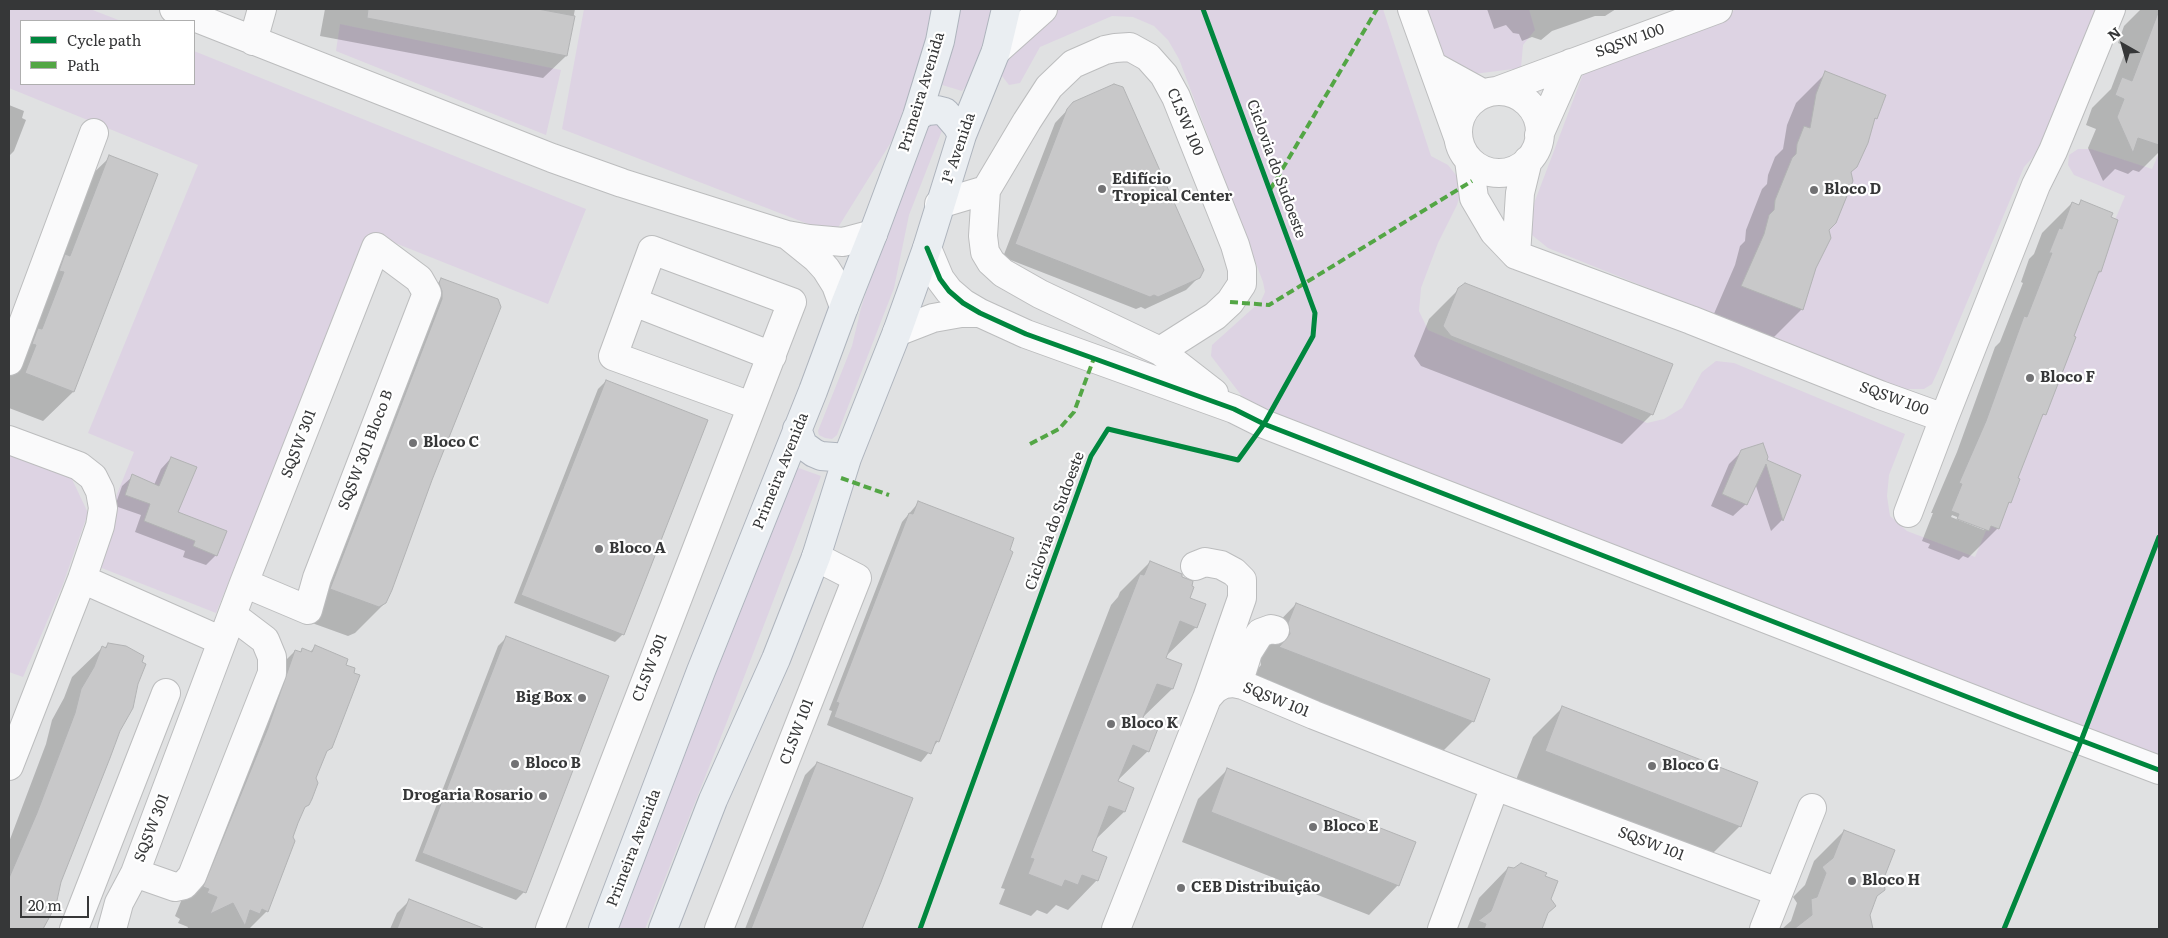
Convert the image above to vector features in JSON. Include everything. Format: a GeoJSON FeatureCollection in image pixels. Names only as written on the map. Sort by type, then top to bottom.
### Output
{"type":"FeatureCollection","features":[{"type":"Feature","properties":{"kind":"main road","name":"Primeira Avenida"},"geometry":{"type":"LineString","coordinates":[[603,929],[701,671],[874,234],[917,116],[940,42],[946,9]]}},
{"type":"Feature","properties":{"kind":"main road"},"geometry":{"type":"LineString","coordinates":[[996,51],[1006,9]]}},
{"type":"Feature","properties":{"kind":"main road","name":"1ª Avenida"},"geometry":{"type":"LineString","coordinates":[[927,248],[939,204],[962,136],[996,51]]}},
{"type":"Feature","properties":{"kind":"main road"},"geometry":{"type":"LineString","coordinates":[[917,116],[927,111],[937,110],[945,112],[957,126],[962,136]]}},
{"type":"Feature","properties":{"kind":"main road"},"geometry":{"type":"LineString","coordinates":[[663,929],[713,800],[776,659],[816,557],[847,458],[897,332],[927,248]]}},
{"type":"Feature","properties":{"kind":"main road"},"geometry":{"type":"LineString","coordinates":[[797,429],[803,445],[814,453],[821,456],[847,458]]}},
{"type":"Feature","properties":{"kind":"street"},"geometry":{"type":"LineString","coordinates":[[174,9],[552,158],[622,183],[786,235],[809,240],[843,242],[874,234]]}},
{"type":"Feature","properties":{"kind":"street"},"geometry":{"type":"LineString","coordinates":[[253,40],[262,9]]}},
{"type":"Feature","properties":{"kind":"street"},"geometry":{"type":"LineString","coordinates":[[996,51],[1043,9]]}},
{"type":"Feature","properties":{"kind":"street"},"geometry":{"type":"LineString","coordinates":[[1412,9],[1463,149],[1479,168],[1492,173],[1505,173],[1518,169],[1536,149],[1540,135],[1571,63]]}},
{"type":"Feature","properties":{"kind":"street","name":"SQSW 100"},"geometry":{"type":"LineString","coordinates":[[1490,93],[1718,9]]}},
{"type":"Feature","properties":{"kind":"street","name":"SQSW 100"},"geometry":{"type":"LineString","coordinates":[[1463,149],[1474,198],[1494,232],[1516,255],[1944,418],[2036,185],[2053,151],[2111,9]]}},
{"type":"Feature","properties":{"kind":"street","name":"CLSW 100"},"geometry":{"type":"LineString","coordinates":[[1160,351],[1215,316],[1230,302],[1242,284],[1242,269],[1235,245],[1176,97],[1164,75],[1148,57],[1130,47],[1115,48],[1105,50],[1073,64],[1049,87],[1026,121],[986,190],[983,236],[985,252],[991,262],[1003,273],[1040,294],[1160,351],[1234,409]]}},
{"type":"Feature","properties":{"kind":"street"},"geometry":{"type":"LineString","coordinates":[[1433,66],[1490,93]]}},
{"type":"Feature","properties":{"kind":"street"},"geometry":{"type":"LineString","coordinates":[[1463,149],[1458,124],[1463,112],[1472,101],[1490,93],[1511,93],[1523,99],[1533,109],[1540,135]]}},
{"type":"Feature","properties":{"kind":"street"},"geometry":{"type":"LineString","coordinates":[[9,361],[13,332],[94,133]]}},
{"type":"Feature","properties":{"kind":"street"},"geometry":{"type":"LineString","coordinates":[[1516,255],[1520,193],[1528,160]]}},
{"type":"Feature","properties":{"kind":"street"},"geometry":{"type":"LineString","coordinates":[[939,204],[986,190]]}},
{"type":"Feature","properties":{"kind":"street"},"geometry":{"type":"LineString","coordinates":[[786,235],[810,253],[826,269],[836,285],[844,307]]}},
{"type":"Feature","properties":{"kind":"street","name":"SQSW 301"},"geometry":{"type":"LineString","coordinates":[[112,929],[119,903],[135,873],[244,583],[376,246]]}},
{"type":"Feature","properties":{"kind":"street","name":"SQSW 301 Bloco B"},"geometry":{"type":"LineString","coordinates":[[244,583],[308,610],[317,578],[427,293],[419,279],[376,246]]}},
{"type":"Feature","properties":{"kind":"street"},"geometry":{"type":"LineString","coordinates":[[927,248],[933,267],[949,291],[963,303],[980,313],[1026,334],[1234,409],[1264,424],[2159,770]]}},
{"type":"Feature","properties":{"kind":"street","name":"CLSW 301"},"geometry":{"type":"LineString","coordinates":[[550,929],[792,302],[652,250],[634,302]]}},
{"type":"Feature","properties":{"kind":"street"},"geometry":{"type":"LineString","coordinates":[[1026,334],[1040,294]]}},
{"type":"Feature","properties":{"kind":"street"},"geometry":{"type":"LineString","coordinates":[[751,406],[613,356],[634,302],[772,356]]}},
{"type":"Feature","properties":{"kind":"street"},"geometry":{"type":"LineString","coordinates":[[897,332],[934,318],[962,313],[980,313]]}},
{"type":"Feature","properties":{"kind":"street"},"geometry":{"type":"LineString","coordinates":[[1908,513],[1944,418]]}},
{"type":"Feature","properties":{"kind":"street"},"geometry":{"type":"LineString","coordinates":[[9,440],[79,466],[93,477],[100,491],[103,508],[100,526],[82,579],[9,766]]}},
{"type":"Feature","properties":{"kind":"street","name":"CLSW 101"},"geometry":{"type":"LineString","coordinates":[[719,929],[857,578],[816,557]]}},
{"type":"Feature","properties":{"kind":"street"},"geometry":{"type":"LineString","coordinates":[[1116,929],[1207,698],[1242,598],[1242,580],[1234,572],[1221,565],[1205,562],[1195,566]]}},
{"type":"Feature","properties":{"kind":"street"},"geometry":{"type":"LineString","coordinates":[[82,579],[222,641]]}},
{"type":"Feature","properties":{"kind":"street"},"geometry":{"type":"LineString","coordinates":[[135,873],[175,886],[184,885],[192,876],[272,673],[272,657],[265,640],[232,615]]}},
{"type":"Feature","properties":{"kind":"street"},"geometry":{"type":"LineString","coordinates":[[1238,684],[1248,652],[1260,633],[1270,629],[1275,630]]}},
{"type":"Feature","properties":{"kind":"street","name":"SQSW 101"},"geometry":{"type":"LineString","coordinates":[[1207,698],[1215,689],[1224,684],[1238,684],[1495,786],[1778,892]]}},
{"type":"Feature","properties":{"kind":"street"},"geometry":{"type":"LineString","coordinates":[[74,929],[166,693]]}},
{"type":"Feature","properties":{"kind":"street"},"geometry":{"type":"LineString","coordinates":[[131,784],[165,793]]}},
{"type":"Feature","properties":{"kind":"street"},"geometry":{"type":"LineString","coordinates":[[1442,929],[1495,786]]}},
{"type":"Feature","properties":{"kind":"street"},"geometry":{"type":"LineString","coordinates":[[1764,929],[1812,808]]}},
{"type":"Feature","properties":{"kind":"shaded area"},"geometry":{"type":"Polygon","coordinates":[[[9,9],[90,9],[118,20],[20,20],[20,85],[195,85],[195,51],[586,209],[548,304],[370,233],[216,613],[89,563],[134,452],[88,433],[198,165],[9,88],[9,9]]]}},
{"type":"Feature","properties":{"kind":"shaded area"},"geometry":{"type":"Polygon","coordinates":[[[584,9],[1024,9],[962,91],[929,81],[834,234],[562,129],[584,9]]]}},
{"type":"Feature","properties":{"kind":"shaded area"},"geometry":{"type":"Polygon","coordinates":[[[1048,9],[1383,9],[1431,156],[1448,165],[1463,184],[1457,205],[1438,243],[1421,288],[1419,311],[1428,330],[1647,423],[1664,419],[1682,408],[1702,372],[1716,361],[1734,363],[1905,434],[1889,475],[1887,496],[1890,516],[1907,531],[1975,557],[2125,196],[2074,175],[2068,165],[2069,155],[2078,149],[2091,149],[2152,169],[2159,153],[2159,759],[1248,404],[1211,356],[1212,345],[1261,301],[1265,292],[1263,282],[1179,59],[1168,40],[1154,26],[1133,17],[1112,16],[1040,47],[1020,83],[1009,85],[1002,76],[1006,55],[1048,9]]]}},
{"type":"Feature","properties":{"kind":"shaded area"},"geometry":{"type":"Polygon","coordinates":[[[1426,9],[1529,9],[1535,30],[1523,45],[1521,68],[1474,74],[1448,63],[1436,42],[1426,9]]]}},
{"type":"Feature","properties":{"kind":"shaded area"},"geometry":{"type":"Polygon","coordinates":[[[1738,9],[2102,9],[2047,142],[2024,167],[1938,371],[1932,384],[1924,389],[1900,389],[1548,248],[1532,235],[1530,214],[1585,69],[1608,55],[1738,9]]]}},
{"type":"Feature","properties":{"kind":"shaded area"},"geometry":{"type":"Polygon","coordinates":[[[340,24],[561,70],[546,135],[336,51],[340,24]]]}},
{"type":"Feature","properties":{"kind":"shaded area"},"geometry":{"type":"Polygon","coordinates":[[[934,119],[943,128],[909,215],[894,288],[837,435],[832,439],[825,438],[819,435],[818,431],[852,346],[861,308],[893,209],[924,126],[934,119]]]}},
{"type":"Feature","properties":{"kind":"shaded area"},"geometry":{"type":"Polygon","coordinates":[[[9,449],[71,477],[88,513],[62,587],[23,677],[9,672],[9,449]]]}},
{"type":"Feature","properties":{"kind":"shaded area"},"geometry":{"type":"Polygon","coordinates":[[[793,466],[821,476],[728,719],[645,929],[613,929],[793,466]]]}},
{"type":"Feature","properties":{"kind":"building"},"geometry":{"type":"Polygon","coordinates":[[[368,9],[538,9],[575,16],[567,56],[367,18],[368,9]]]}},
{"type":"Feature","properties":{"kind":"building"},"geometry":{"type":"Polygon","coordinates":[[[2158,13],[2159,145],[2138,138],[2133,153],[2117,117],[2124,99],[2115,95],[2122,77],[2132,81],[2158,13]]]}},
{"type":"Feature","properties":{"kind":"building","name":"Bloco D"},"geometry":{"type":"Polygon","coordinates":[[[1825,71],[1886,95],[1877,119],[1875,118],[1868,143],[1857,167],[1851,172],[1853,181],[1836,223],[1829,230],[1831,238],[1816,268],[1803,310],[1741,286],[1764,234],[1769,215],[1774,210],[1775,200],[1792,158],[1796,154],[1797,144],[1804,126],[1810,128],[1816,94],[1825,71]]]}},
{"type":"Feature","properties":{"kind":"building","name":"Edifício Tropical Center"},"geometry":{"type":"Polygon","coordinates":[[[1114,84],[1123,87],[1204,270],[1200,278],[1158,297],[1154,295],[1150,297],[1015,244],[1067,109],[1073,102],[1114,84]]]}},
{"type":"Feature","properties":{"kind":"building"},"geometry":{"type":"Polygon","coordinates":[[[109,155],[158,174],[74,392],[25,373],[36,345],[32,344],[38,328],[42,329],[64,272],[59,271],[65,254],[70,256],[109,155]]]}},
{"type":"Feature","properties":{"kind":"building","name":"Bloco F"},"geometry":{"type":"Polygon","coordinates":[[[2081,200],[2113,213],[2111,217],[2118,220],[2101,272],[2099,271],[2082,315],[2074,336],[2076,337],[2046,415],[2043,414],[2018,478],[2020,479],[2011,503],[2009,502],[1999,529],[1991,526],[1989,531],[1957,519],[1959,514],[1951,511],[1962,484],[1959,483],[1986,421],[2024,316],[2027,317],[2052,253],[2049,253],[2059,228],[2062,229],[2072,202],[2079,205],[2081,200]]]}},
{"type":"Feature","properties":{"kind":"building","name":"Bloco C"},"geometry":{"type":"Polygon","coordinates":[[[441,278],[498,299],[501,307],[432,480],[392,590],[386,603],[379,607],[330,589],[442,299],[439,283],[441,278]]]}},
{"type":"Feature","properties":{"kind":"building"},"geometry":{"type":"Polygon","coordinates":[[[1465,283],[1673,364],[1653,415],[1451,336],[1443,326],[1458,288],[1465,283]]]}},
{"type":"Feature","properties":{"kind":"building","name":"Bloco A"},"geometry":{"type":"Polygon","coordinates":[[[606,380],[708,420],[624,635],[521,595],[606,380]]]}},
{"type":"Feature","properties":{"kind":"building"},"geometry":{"type":"Polygon","coordinates":[[[1763,443],[1768,457],[1767,460],[1801,475],[1783,521],[1766,464],[1747,505],[1722,494],[1741,450],[1763,443]]]}},
{"type":"Feature","properties":{"kind":"building"},"geometry":{"type":"Polygon","coordinates":[[[171,457],[197,467],[178,512],[227,531],[217,556],[193,546],[195,541],[144,521],[150,504],[125,495],[132,474],[159,486],[171,457]]]}},
{"type":"Feature","properties":{"kind":"building"},"geometry":{"type":"Polygon","coordinates":[[[918,501],[1014,538],[1010,550],[1013,552],[939,742],[936,741],[931,754],[834,717],[839,703],[836,702],[909,513],[913,514],[918,501]]]}},
{"type":"Feature","properties":{"kind":"building","name":"Bloco K"},"geometry":{"type":"Polygon","coordinates":[[[1150,561],[1182,574],[1182,577],[1193,581],[1192,586],[1194,587],[1190,598],[1206,604],[1197,628],[1180,621],[1166,658],[1182,664],[1173,689],[1157,684],[1142,720],[1159,726],[1149,752],[1133,745],[1118,781],[1134,788],[1125,812],[1109,806],[1092,851],[1107,857],[1098,881],[1082,875],[1078,885],[1065,880],[1062,887],[1028,874],[1034,859],[1030,858],[1140,574],[1144,575],[1150,561]]]}},
{"type":"Feature","properties":{"kind":"building"},"geometry":{"type":"Polygon","coordinates":[[[1296,603],[1490,679],[1474,722],[1279,647],[1290,634],[1288,623],[1296,603]]]}},
{"type":"Feature","properties":{"kind":"building","name":"Bloco B"},"geometry":{"type":"Polygon","coordinates":[[[506,636],[609,676],[526,893],[422,853],[506,636]]]}},
{"type":"Feature","properties":{"kind":"building"},"geometry":{"type":"Polygon","coordinates":[[[108,643],[126,646],[144,656],[142,662],[146,664],[138,684],[133,708],[120,731],[61,882],[56,905],[43,929],[9,929],[9,878],[37,813],[75,713],[81,689],[94,667],[102,646],[106,648],[108,643]]]}},
{"type":"Feature","properties":{"kind":"building"},"geometry":{"type":"Polygon","coordinates":[[[315,645],[348,659],[346,665],[355,668],[354,673],[360,675],[332,748],[327,751],[316,778],[318,783],[312,799],[309,805],[305,807],[298,823],[293,837],[295,841],[268,912],[262,909],[260,914],[250,910],[245,926],[233,903],[210,914],[217,897],[207,893],[209,889],[203,887],[268,728],[295,650],[301,652],[302,648],[312,652],[315,645]]]}},
{"type":"Feature","properties":{"kind":"building","name":"Bloco G"},"geometry":{"type":"Polygon","coordinates":[[[1562,706],[1758,782],[1741,827],[1545,751],[1562,706]]]}},
{"type":"Feature","properties":{"kind":"building"},"geometry":{"type":"Polygon","coordinates":[[[817,762],[913,798],[881,882],[862,929],[751,929],[817,762]]]}},
{"type":"Feature","properties":{"kind":"building","name":"Bloco E"},"geometry":{"type":"Polygon","coordinates":[[[1227,768],[1416,842],[1399,886],[1211,812],[1227,768]]]}},
{"type":"Feature","properties":{"kind":"building","name":"Bloco H"},"geometry":{"type":"Polygon","coordinates":[[[1844,830],[1895,850],[1884,878],[1885,890],[1877,896],[1870,915],[1873,929],[1794,929],[1812,915],[1811,899],[1817,897],[1826,873],[1822,867],[1833,858],[1844,830]]]}},
{"type":"Feature","properties":{"kind":"building"},"geometry":{"type":"Polygon","coordinates":[[[1521,863],[1547,873],[1545,876],[1558,881],[1551,899],[1556,906],[1548,913],[1542,929],[1484,929],[1486,924],[1478,921],[1491,911],[1508,867],[1514,868],[1521,863]]]}},
{"type":"Feature","properties":{"kind":"building"},"geometry":{"type":"Polygon","coordinates":[[[409,899],[483,928],[483,929],[397,929],[409,899]]]}},
{"type":"Feature","properties":{"kind":"marked path"},"geometry":{"type":"LineString","coordinates":[[1270,190],[1377,9]]}},
{"type":"Feature","properties":{"kind":"marked path"},"geometry":{"type":"LineString","coordinates":[[1230,302],[1269,305],[1472,181]]}},
{"type":"Feature","properties":{"kind":"marked path"},"geometry":{"type":"LineString","coordinates":[[1030,444],[1059,429],[1074,412],[1094,358]]}},
{"type":"Feature","properties":{"kind":"marked path"},"geometry":{"type":"LineString","coordinates":[[841,478],[889,495]]}},
{"type":"Feature","properties":{"kind":"cycle path","name":"Ciclovia do Sudoeste"},"geometry":{"type":"LineString","coordinates":[[920,929],[1091,456],[1108,429],[1238,460],[1264,424],[1313,336],[1315,313],[1203,9]]}},
{"type":"Feature","properties":{"kind":"cycle path"},"geometry":{"type":"LineString","coordinates":[[927,248],[940,279],[949,291],[963,303],[980,313],[1026,334],[1234,409],[1264,424],[2159,770]]}},
{"type":"Feature","properties":{"kind":"cycle path"},"geometry":{"type":"LineString","coordinates":[[2004,929],[2081,741],[2159,537]]}},
{"type":"Feature","properties":{"kind":"place","name":"Edifício Tropical Center"},"geometry":{"type":"Point","coordinates":[1102,189]}},
{"type":"Feature","properties":{"kind":"place","name":"Bloco D"},"geometry":{"type":"Point","coordinates":[1814,190]}},
{"type":"Feature","properties":{"kind":"place","name":"Bloco F"},"geometry":{"type":"Point","coordinates":[2030,378]}},
{"type":"Feature","properties":{"kind":"place","name":"Bloco C"},"geometry":{"type":"Point","coordinates":[413,443]}},
{"type":"Feature","properties":{"kind":"place","name":"Bloco A"},"geometry":{"type":"Point","coordinates":[599,549]}},
{"type":"Feature","properties":{"kind":"place","name":"Big Box"},"geometry":{"type":"Point","coordinates":[582,698]}},
{"type":"Feature","properties":{"kind":"place","name":"Bloco K"},"geometry":{"type":"Point","coordinates":[1111,724]}},
{"type":"Feature","properties":{"kind":"place","name":"Bloco B"},"geometry":{"type":"Point","coordinates":[515,764]}},
{"type":"Feature","properties":{"kind":"place","name":"Bloco G"},"geometry":{"type":"Point","coordinates":[1652,766]}},
{"type":"Feature","properties":{"kind":"place","name":"Drogaria Rosario"},"geometry":{"type":"Point","coordinates":[543,796]}},
{"type":"Feature","properties":{"kind":"place","name":"Bloco E"},"geometry":{"type":"Point","coordinates":[1313,827]}},
{"type":"Feature","properties":{"kind":"place","name":"Bloco H"},"geometry":{"type":"Point","coordinates":[1852,881]}},
{"type":"Feature","properties":{"kind":"place","name":"CEB Distribuição"},"geometry":{"type":"Point","coordinates":[1181,888]}}]}
